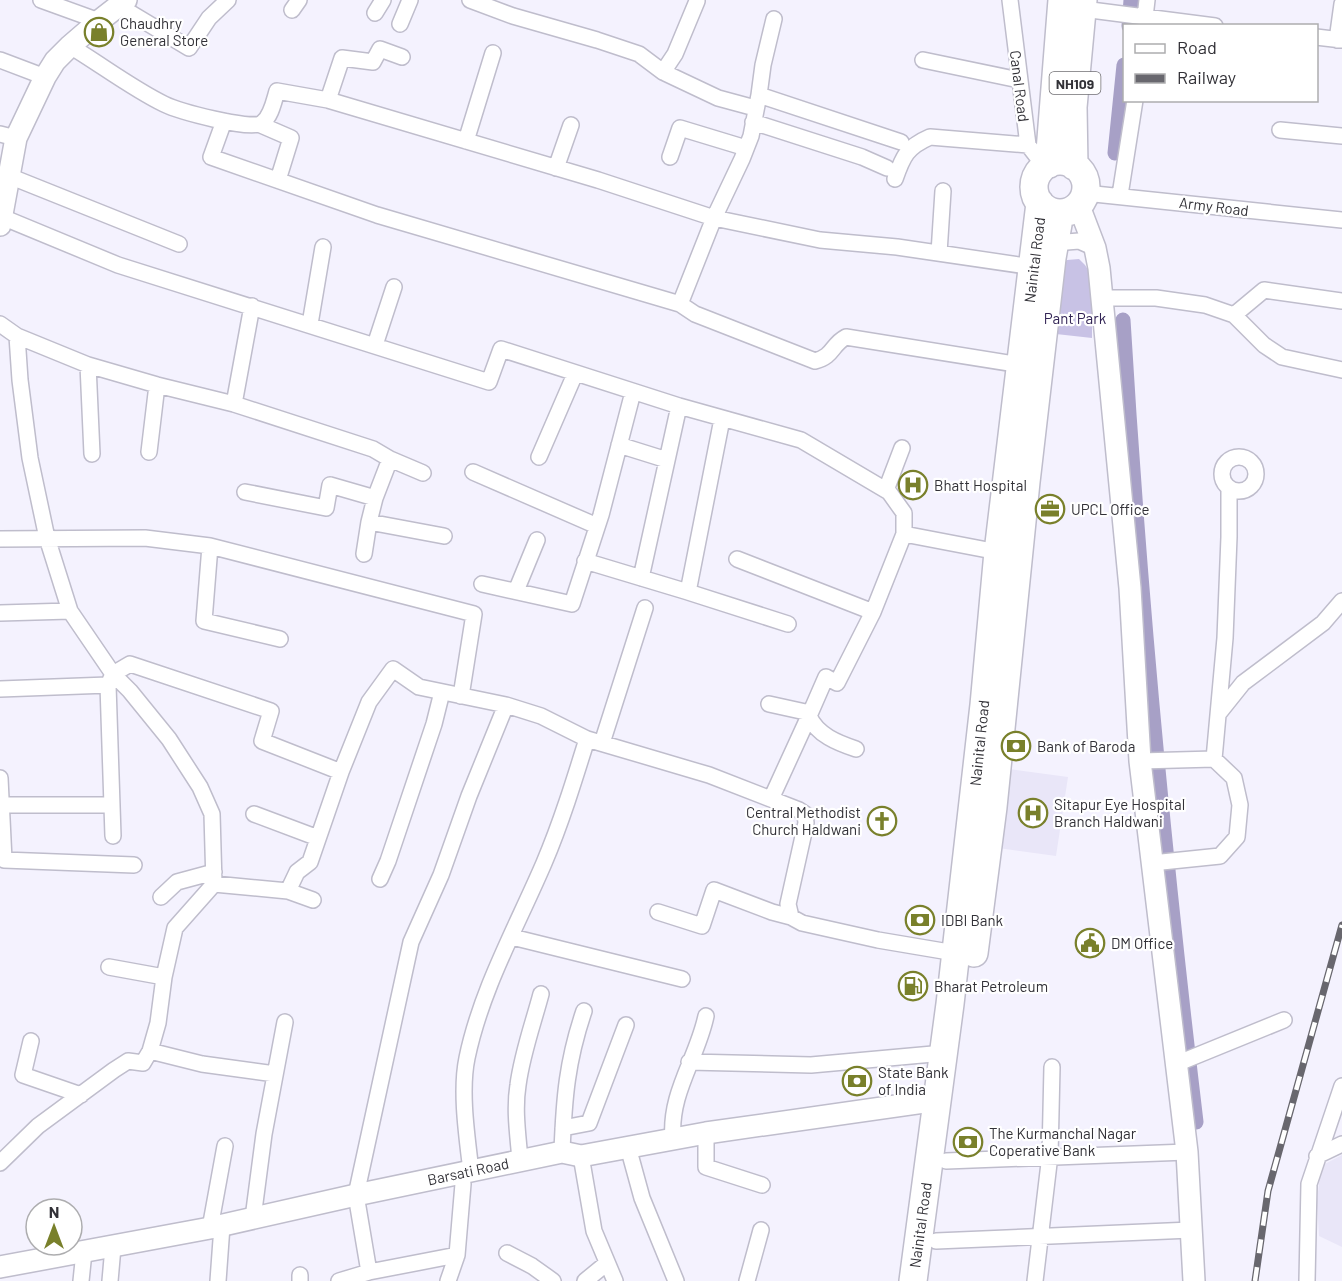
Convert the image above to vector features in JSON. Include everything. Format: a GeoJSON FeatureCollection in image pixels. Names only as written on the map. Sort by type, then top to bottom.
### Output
{"type":"FeatureCollection","features":[{"type":"Feature","properties":{"kind":"highway","name":"NH109"},"geometry":{"type":"LineString","coordinates":[[1056,165],[1076,3]]}},
{"type":"Feature","properties":{"kind":"highway"},"geometry":{"type":"LineString","coordinates":[[1056,165],[1084,177],[1066,204],[1035,193],[1034,185],[1039,172],[1056,165]]}},
{"type":"Feature","properties":{"kind":"highway","name":"Nainital Road"},"geometry":{"type":"LineString","coordinates":[[931,1281],[927,1241],[938,1100],[984,705],[1005,585],[1054,243],[1066,204]]}},
{"type":"Feature","properties":{"kind":"highway","name":"Nainital Road"},"geometry":{"type":"LineString","coordinates":[[913,1281],[927,1241],[946,1161],[993,807],[1005,585],[999,552],[1033,267],[1066,204]]}},
{"type":"Feature","properties":{"kind":"street"},"geometry":{"type":"LineString","coordinates":[[41,0],[99,21]]}},
{"type":"Feature","properties":{"kind":"street"},"geometry":{"type":"LineString","coordinates":[[228,0],[209,18],[189,48],[122,3],[70,46],[55,62],[8,136],[9,176],[1,212],[118,265],[489,382],[501,349],[679,406],[801,440],[886,490],[904,513],[903,534],[873,612],[837,683],[826,677],[771,799]]}},
{"type":"Feature","properties":{"kind":"street"},"geometry":{"type":"LineString","coordinates":[[400,24],[410,0]]}},
{"type":"Feature","properties":{"kind":"street"},"geometry":{"type":"LineString","coordinates":[[470,0],[513,16],[639,54],[663,72],[718,98],[901,142]]}},
{"type":"Feature","properties":{"kind":"street","name":"Canal Road"},"geometry":{"type":"LineString","coordinates":[[1010,0],[1028,145],[1056,165]]}},
{"type":"Feature","properties":{"kind":"street"},"geometry":{"type":"LineString","coordinates":[[1137,19],[1147,0]]}},
{"type":"Feature","properties":{"kind":"street"},"geometry":{"type":"LineString","coordinates":[[663,72],[675,54],[697,1]]}},
{"type":"Feature","properties":{"kind":"street"},"geometry":{"type":"LineString","coordinates":[[1076,3],[1137,19],[1193,24]]}},
{"type":"Feature","properties":{"kind":"street"},"geometry":{"type":"LineString","coordinates":[[1318,37],[1340,40],[1342,4]]}},
{"type":"Feature","properties":{"kind":"street"},"geometry":{"type":"LineString","coordinates":[[680,304],[714,218],[746,148],[774,19]]}},
{"type":"Feature","properties":{"kind":"street"},"geometry":{"type":"LineString","coordinates":[[70,46],[165,105],[224,121],[253,127],[261,125],[268,118],[277,91],[328,100],[714,218],[820,240],[939,253],[1033,267]]}},
{"type":"Feature","properties":{"kind":"street"},"geometry":{"type":"LineString","coordinates":[[328,100],[342,58],[372,62],[380,50],[402,57]]}},
{"type":"Feature","properties":{"kind":"street"},"geometry":{"type":"LineString","coordinates":[[466,141],[494,53]]}},
{"type":"Feature","properties":{"kind":"street"},"geometry":{"type":"LineString","coordinates":[[0,60],[45,77]]}},
{"type":"Feature","properties":{"kind":"street"},"geometry":{"type":"LineString","coordinates":[[923,60],[1019,80]]}},
{"type":"Feature","properties":{"kind":"street"},"geometry":{"type":"LineString","coordinates":[[1120,195],[1135,102]]}},
{"type":"Feature","properties":{"kind":"street"},"geometry":{"type":"LineString","coordinates":[[756,108],[862,157],[891,173],[915,144],[930,137],[1028,145]]}},
{"type":"Feature","properties":{"kind":"street"},"geometry":{"type":"LineString","coordinates":[[224,121],[211,157],[377,215],[680,304],[695,314],[815,361],[827,358],[839,340],[846,337],[1021,365]]}},
{"type":"Feature","properties":{"kind":"street"},"geometry":{"type":"LineString","coordinates":[[261,125],[291,138],[278,180]]}},
{"type":"Feature","properties":{"kind":"street"},"geometry":{"type":"LineString","coordinates":[[556,168],[571,125]]}},
{"type":"Feature","properties":{"kind":"street"},"geometry":{"type":"LineString","coordinates":[[670,157],[680,128],[746,148]]}},
{"type":"Feature","properties":{"kind":"street"},"geometry":{"type":"LineString","coordinates":[[1280,130],[1342,136]]}},
{"type":"Feature","properties":{"kind":"street"},"geometry":{"type":"LineString","coordinates":[[9,176],[179,244]]}},
{"type":"Feature","properties":{"kind":"street"},"geometry":{"type":"LineString","coordinates":[[939,253],[943,191]]}},
{"type":"Feature","properties":{"kind":"street","name":"Army Road"},"geometry":{"type":"LineString","coordinates":[[1066,204],[1120,195],[1342,220]]}},
{"type":"Feature","properties":{"kind":"street"},"geometry":{"type":"LineString","coordinates":[[1066,204],[1095,248],[1099,268],[1145,761],[1163,862],[1176,1064],[1187,1152],[1194,1281]]}},
{"type":"Feature","properties":{"kind":"street"},"geometry":{"type":"LineString","coordinates":[[1054,243],[1078,241],[1095,248]]}},
{"type":"Feature","properties":{"kind":"street"},"geometry":{"type":"LineString","coordinates":[[310,324],[323,247]]}},
{"type":"Feature","properties":{"kind":"street"},"geometry":{"type":"LineString","coordinates":[[375,345],[394,286]]}},
{"type":"Feature","properties":{"kind":"street"},"geometry":{"type":"LineString","coordinates":[[1234,315],[1264,290],[1342,301]]}},
{"type":"Feature","properties":{"kind":"street"},"geometry":{"type":"LineString","coordinates":[[1101,298],[1156,298],[1205,305],[1234,315],[1264,345],[1282,357],[1342,370]]}},
{"type":"Feature","properties":{"kind":"street"},"geometry":{"type":"LineString","coordinates":[[234,404],[252,306]]}},
{"type":"Feature","properties":{"kind":"street"},"geometry":{"type":"LineString","coordinates":[[0,324],[17,336],[88,365],[234,404],[373,449],[423,473]]}},
{"type":"Feature","properties":{"kind":"street"},"geometry":{"type":"LineString","coordinates":[[17,336],[30,458],[47,538],[70,611],[110,680],[113,836]]}},
{"type":"Feature","properties":{"kind":"street"},"geometry":{"type":"LineString","coordinates":[[88,365],[92,454]]}},
{"type":"Feature","properties":{"kind":"street"},"geometry":{"type":"LineString","coordinates":[[539,457],[575,374]]}},
{"type":"Feature","properties":{"kind":"street"},"geometry":{"type":"LineString","coordinates":[[149,452],[157,385]]}},
{"type":"Feature","properties":{"kind":"street"},"geometry":{"type":"LineString","coordinates":[[482,584],[572,604],[597,526],[633,392]]}},
{"type":"Feature","properties":{"kind":"street"},"geometry":{"type":"LineString","coordinates":[[641,578],[679,406]]}},
{"type":"Feature","properties":{"kind":"street"},"geometry":{"type":"LineString","coordinates":[[688,592],[722,419]]}},
{"type":"Feature","properties":{"kind":"street"},"geometry":{"type":"LineString","coordinates":[[619,445],[668,460]]}},
{"type":"Feature","properties":{"kind":"street"},"geometry":{"type":"LineString","coordinates":[[886,490],[902,448]]}},
{"type":"Feature","properties":{"kind":"street"},"geometry":{"type":"LineString","coordinates":[[364,554],[375,498],[390,459]]}},
{"type":"Feature","properties":{"kind":"street"},"geometry":{"type":"LineString","coordinates":[[473,471],[597,526]]}},
{"type":"Feature","properties":{"kind":"street"},"geometry":{"type":"LineString","coordinates":[[245,492],[326,508],[330,485],[375,498]]}},
{"type":"Feature","properties":{"kind":"street"},"geometry":{"type":"LineString","coordinates":[[1214,759],[1225,638],[1229,489]]}},
{"type":"Feature","properties":{"kind":"street"},"geometry":{"type":"LineString","coordinates":[[369,522],[444,536]]}},
{"type":"Feature","properties":{"kind":"street"},"geometry":{"type":"LineString","coordinates":[[903,534],[999,552]]}},
{"type":"Feature","properties":{"kind":"street"},"geometry":{"type":"LineString","coordinates":[[0,539],[145,538],[210,546],[474,614],[461,696]]}},
{"type":"Feature","properties":{"kind":"street"},"geometry":{"type":"LineString","coordinates":[[516,591],[537,540]]}},
{"type":"Feature","properties":{"kind":"street"},"geometry":{"type":"LineString","coordinates":[[210,546],[204,621],[280,639]]}},
{"type":"Feature","properties":{"kind":"street"},"geometry":{"type":"LineString","coordinates":[[737,559],[873,612]]}},
{"type":"Feature","properties":{"kind":"street"},"geometry":{"type":"LineString","coordinates":[[585,561],[788,624]]}},
{"type":"Feature","properties":{"kind":"street"},"geometry":{"type":"LineString","coordinates":[[1219,714],[1243,683],[1323,623],[1342,601]]}},
{"type":"Feature","properties":{"kind":"street"},"geometry":{"type":"LineString","coordinates":[[448,1281],[457,1255],[465,1172],[467,1059],[479,1017],[569,796],[594,741],[645,608]]}},
{"type":"Feature","properties":{"kind":"street"},"geometry":{"type":"LineString","coordinates":[[0,613],[70,611]]}},
{"type":"Feature","properties":{"kind":"street"},"geometry":{"type":"LineString","coordinates":[[110,680],[130,664],[272,711],[262,741],[341,772]]}},
{"type":"Feature","properties":{"kind":"street"},"geometry":{"type":"LineString","coordinates":[[288,891],[297,872],[310,862],[341,772],[369,702],[393,669],[419,687],[506,705],[541,716],[594,741],[709,775],[799,810],[805,814],[806,823],[788,904],[791,917]]}},
{"type":"Feature","properties":{"kind":"street"},"geometry":{"type":"LineString","coordinates":[[0,689],[110,680],[130,691],[168,739],[200,787],[212,814],[214,878],[175,928],[164,977],[158,1023],[150,1051],[143,1063],[129,1061],[38,1126],[0,1162]]}},
{"type":"Feature","properties":{"kind":"street"},"geometry":{"type":"LineString","coordinates":[[380,879],[434,724],[442,692]]}},
{"type":"Feature","properties":{"kind":"street"},"geometry":{"type":"LineString","coordinates":[[769,704],[810,715]]}},
{"type":"Feature","properties":{"kind":"street"},"geometry":{"type":"LineString","coordinates":[[369,1272],[356,1195],[411,942],[441,875],[469,796],[506,705]]}},
{"type":"Feature","properties":{"kind":"street"},"geometry":{"type":"LineString","coordinates":[[810,715],[813,726],[836,742],[856,749]]}},
{"type":"Feature","properties":{"kind":"street"},"geometry":{"type":"LineString","coordinates":[[1145,761],[1214,759],[1234,778],[1240,805],[1237,837],[1220,856],[1163,862]]}},
{"type":"Feature","properties":{"kind":"street"},"geometry":{"type":"LineString","coordinates":[[0,778],[4,860],[134,865]]}},
{"type":"Feature","properties":{"kind":"street"},"geometry":{"type":"LineString","coordinates":[[1,805],[112,805]]}},
{"type":"Feature","properties":{"kind":"street"},"geometry":{"type":"LineString","coordinates":[[254,814],[318,838]]}},
{"type":"Feature","properties":{"kind":"street"},"geometry":{"type":"LineString","coordinates":[[160,897],[177,882],[214,878],[288,891],[313,900]]}},
{"type":"Feature","properties":{"kind":"street"},"geometry":{"type":"LineString","coordinates":[[658,912],[702,926],[714,890],[802,923],[878,940],[955,953]]}},
{"type":"Feature","properties":{"kind":"street"},"geometry":{"type":"LineString","coordinates":[[512,937],[682,979]]}},
{"type":"Feature","properties":{"kind":"street"},"geometry":{"type":"LineString","coordinates":[[109,967],[164,977]]}},
{"type":"Feature","properties":{"kind":"street"},"geometry":{"type":"LineString","coordinates":[[520,1161],[516,1112],[518,1085],[523,1056],[541,994]]}},
{"type":"Feature","properties":{"kind":"street"},"geometry":{"type":"LineString","coordinates":[[584,1011],[568,1068],[563,1128],[594,1231],[615,1281]]}},
{"type":"Feature","properties":{"kind":"street"},"geometry":{"type":"LineString","coordinates":[[673,1138],[674,1107],[689,1062],[702,1036],[706,1016]]}},
{"type":"Feature","properties":{"kind":"street"},"geometry":{"type":"LineString","coordinates":[[1176,1064],[1284,1020]]}},
{"type":"Feature","properties":{"kind":"street"},"geometry":{"type":"LineString","coordinates":[[253,1218],[256,1182],[285,1022]]}},
{"type":"Feature","properties":{"kind":"street"},"geometry":{"type":"LineString","coordinates":[[563,1128],[590,1123],[626,1024]]}},
{"type":"Feature","properties":{"kind":"street"},"geometry":{"type":"LineString","coordinates":[[31,1041],[23,1075],[81,1095]]}},
{"type":"Feature","properties":{"kind":"street"},"geometry":{"type":"LineString","coordinates":[[150,1051],[202,1064],[275,1074]]}},
{"type":"Feature","properties":{"kind":"street"},"geometry":{"type":"LineString","coordinates":[[689,1062],[811,1065],[944,1053]]}},
{"type":"Feature","properties":{"kind":"street"},"geometry":{"type":"LineString","coordinates":[[1035,1281],[1050,1155],[1052,1067]]}},
{"type":"Feature","properties":{"kind":"street"},"geometry":{"type":"LineString","coordinates":[[1307,1281],[1309,1184],[1342,1086]]}},
{"type":"Feature","properties":{"kind":"street","name":"Barsati Road"},"geometry":{"type":"LineString","coordinates":[[84,1252],[216,1227],[520,1161],[938,1100]]}},
{"type":"Feature","properties":{"kind":"street"},"geometry":{"type":"LineString","coordinates":[[706,1133],[706,1167],[762,1185]]}},
{"type":"Feature","properties":{"kind":"street"},"geometry":{"type":"LineString","coordinates":[[1317,1156],[1342,1144]]}},
{"type":"Feature","properties":{"kind":"street"},"geometry":{"type":"LineString","coordinates":[[218,1281],[216,1227],[225,1146]]}},
{"type":"Feature","properties":{"kind":"street"},"geometry":{"type":"LineString","coordinates":[[628,1147],[642,1198],[676,1281]]}},
{"type":"Feature","properties":{"kind":"street"},"geometry":{"type":"LineString","coordinates":[[946,1161],[1050,1155],[1187,1152]]}},
{"type":"Feature","properties":{"kind":"street"},"geometry":{"type":"LineString","coordinates":[[747,1281],[761,1230]]}},
{"type":"Feature","properties":{"kind":"street"},"geometry":{"type":"LineString","coordinates":[[927,1241],[1191,1230]]}},
{"type":"Feature","properties":{"kind":"street"},"geometry":{"type":"LineString","coordinates":[[110,1281],[113,1246]]}},
{"type":"Feature","properties":{"kind":"street"},"geometry":{"type":"LineString","coordinates":[[507,1253],[532,1266],[553,1281]]}},
{"type":"Feature","properties":{"kind":"street"},"geometry":{"type":"LineString","coordinates":[[339,1281],[369,1272],[457,1255]]}},
{"type":"Feature","properties":{"kind":"street","name":"Barsati Road"},"geometry":{"type":"LineString","coordinates":[[0,1267],[56,1257]]}},
{"type":"Feature","properties":{"kind":"street"},"geometry":{"type":"LineString","coordinates":[[81,1281],[83,1257]]}},
{"type":"Feature","properties":{"kind":"street"},"geometry":{"type":"LineString","coordinates":[[585,1281],[607,1263]]}},
{"type":"Feature","properties":{"kind":"street"},"geometry":{"type":"LineString","coordinates":[[398,1281],[403,1266]]}},
{"type":"Feature","properties":{"kind":"shaded area","name":"Sitapur Eye Hospital Branch Haldwani"},"geometry":{"type":"Polygon","coordinates":[[[1009,769],[1068,777],[1056,856],[998,848],[1009,769]]]}},
{"type":"Feature","properties":{"kind":"shaded area"},"geometry":{"type":"Polygon","coordinates":[[[1342,1155],[1342,1247],[1319,1236],[1317,1201],[1321,1166],[1342,1155]]]}},
{"type":"Feature","properties":{"kind":"green space","name":"Pant Park"},"geometry":{"type":"Polygon","coordinates":[[[1079,259],[1092,276],[1092,338],[1056,334],[1062,264],[1067,260],[1079,259]]]}},
{"type":"Feature","properties":{"kind":"waterway"},"geometry":{"type":"LineString","coordinates":[[1129,24],[1131,0]]}},
{"type":"Feature","properties":{"kind":"waterway"},"geometry":{"type":"LineString","coordinates":[[1115,153],[1123,75]]}},
{"type":"Feature","properties":{"kind":"waterway"},"geometry":{"type":"LineString","coordinates":[[1123,320],[1153,721],[1196,1122]]}},
{"type":"Feature","properties":{"kind":"railway"},"geometry":{"type":"LineString","coordinates":[[1255,1281],[1268,1191],[1342,925]]}},
{"type":"Feature","properties":{"kind":"place","name":"Chaudhry General Store"},"geometry":{"type":"Point","coordinates":[99,32]}},
{"type":"Feature","properties":{"kind":"place","name":"Bhatt Hospital"},"geometry":{"type":"Point","coordinates":[913,485]}},
{"type":"Feature","properties":{"kind":"place","name":"UPCL Office"},"geometry":{"type":"Point","coordinates":[1050,509]}},
{"type":"Feature","properties":{"kind":"place","name":"Bank of Baroda"},"geometry":{"type":"Point","coordinates":[1016,746]}},
{"type":"Feature","properties":{"kind":"place","name":"Sitapur Eye Hospital Branch Haldwani"},"geometry":{"type":"Point","coordinates":[1033,813]}},
{"type":"Feature","properties":{"kind":"place","name":"Central Methodist Church Haldwani"},"geometry":{"type":"Point","coordinates":[882,821]}},
{"type":"Feature","properties":{"kind":"place","name":"IDBI Bank"},"geometry":{"type":"Point","coordinates":[920,920]}},
{"type":"Feature","properties":{"kind":"place","name":"DM Office"},"geometry":{"type":"Point","coordinates":[1090,943]}},
{"type":"Feature","properties":{"kind":"place","name":"Bharat Petroleum"},"geometry":{"type":"Point","coordinates":[913,986]}},
{"type":"Feature","properties":{"kind":"place","name":"State Bank of India"},"geometry":{"type":"Point","coordinates":[857,1081]}},
{"type":"Feature","properties":{"kind":"place","name":"The Kurmanchal Nagar Coperative Bank"},"geometry":{"type":"Point","coordinates":[968,1142]}}]}
